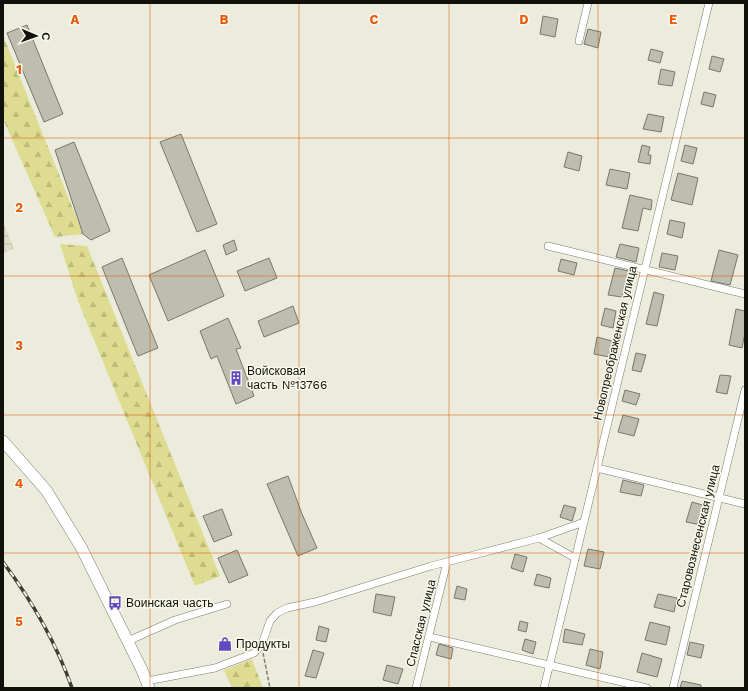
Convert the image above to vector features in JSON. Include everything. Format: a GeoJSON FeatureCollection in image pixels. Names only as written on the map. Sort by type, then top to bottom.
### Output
{"type":"FeatureCollection","features":[{"type":"Feature","properties":{"kind":"main road"},"geometry":{"type":"LineString","coordinates":[[3,441],[46,490],[81,547],[146,680]]}},
{"type":"Feature","properties":{"kind":"street"},"geometry":{"type":"LineString","coordinates":[[579,41],[588,3]]}},
{"type":"Feature","properties":{"kind":"street","name":"Новопреображенская улица"},"geometry":{"type":"LineString","coordinates":[[544,688],[709,3]]}},
{"type":"Feature","properties":{"kind":"street"},"geometry":{"type":"LineString","coordinates":[[548,246],[745,294]]}},
{"type":"Feature","properties":{"kind":"street","name":"Старовознесенская улица"},"geometry":{"type":"LineString","coordinates":[[673,688],[745,390]]}},
{"type":"Feature","properties":{"kind":"street"},"geometry":{"type":"LineString","coordinates":[[597,468],[745,504]]}},
{"type":"Feature","properties":{"kind":"street"},"geometry":{"type":"LineString","coordinates":[[146,680],[215,668],[254,653],[262,644],[270,621],[277,613],[287,608],[315,602],[447,562],[540,538],[584,522]]}},
{"type":"Feature","properties":{"kind":"street"},"geometry":{"type":"LineString","coordinates":[[540,538],[575,558]]}},
{"type":"Feature","properties":{"kind":"street","name":"Спасская улица"},"geometry":{"type":"LineString","coordinates":[[416,688],[430,637],[447,562]]}},
{"type":"Feature","properties":{"kind":"street"},"geometry":{"type":"LineString","coordinates":[[128,641],[175,620],[227,604]]}},
{"type":"Feature","properties":{"kind":"street"},"geometry":{"type":"LineString","coordinates":[[430,637],[647,688]]}},
{"type":"Feature","properties":{"kind":"path"},"geometry":{"type":"LineString","coordinates":[[262,644],[270,688]]}},
{"type":"Feature","properties":{"kind":"shaded area"},"geometry":{"type":"Polygon","coordinates":[[[3,222],[14,249],[3,253],[3,222]]]}},
{"type":"Feature","properties":{"kind":"green space"},"geometry":{"type":"Polygon","coordinates":[[[4,38],[83,234],[55,237],[3,119],[4,38]]]}},
{"type":"Feature","properties":{"kind":"green space"},"geometry":{"type":"Polygon","coordinates":[[[60,244],[87,246],[220,576],[195,586],[78,301],[60,244]]]}},
{"type":"Feature","properties":{"kind":"green space"},"geometry":{"type":"Polygon","coordinates":[[[252,659],[263,688],[232,688],[224,670],[252,659]]]}},
{"type":"Feature","properties":{"kind":"building"},"geometry":{"type":"Polygon","coordinates":[[[543,16],[558,19],[555,37],[540,34],[543,16]]]}},
{"type":"Feature","properties":{"kind":"building"},"geometry":{"type":"Polygon","coordinates":[[[27,25],[63,114],[44,122],[7,33],[27,25]]]}},
{"type":"Feature","properties":{"kind":"building"},"geometry":{"type":"Polygon","coordinates":[[[588,29],[601,32],[598,48],[584,44],[588,29]]]}},
{"type":"Feature","properties":{"kind":"building"},"geometry":{"type":"Polygon","coordinates":[[[651,49],[663,52],[660,63],[648,60],[651,49]]]}},
{"type":"Feature","properties":{"kind":"building"},"geometry":{"type":"Polygon","coordinates":[[[712,56],[724,59],[720,72],[709,69],[712,56]]]}},
{"type":"Feature","properties":{"kind":"building"},"geometry":{"type":"Polygon","coordinates":[[[661,69],[675,72],[672,86],[658,84],[661,69]]]}},
{"type":"Feature","properties":{"kind":"building"},"geometry":{"type":"Polygon","coordinates":[[[704,92],[716,95],[713,107],[701,104],[704,92]]]}},
{"type":"Feature","properties":{"kind":"building"},"geometry":{"type":"Polygon","coordinates":[[[648,114],[664,117],[661,132],[643,129],[648,114]]]}},
{"type":"Feature","properties":{"kind":"building"},"geometry":{"type":"Polygon","coordinates":[[[181,134],[217,224],[197,232],[160,142],[181,134]]]}},
{"type":"Feature","properties":{"kind":"building"},"geometry":{"type":"Polygon","coordinates":[[[74,142],[110,231],[91,240],[83,234],[55,150],[74,142]]]}},
{"type":"Feature","properties":{"kind":"building"},"geometry":{"type":"Polygon","coordinates":[[[642,145],[650,147],[648,155],[651,155],[650,164],[638,162],[642,145]]]}},
{"type":"Feature","properties":{"kind":"building"},"geometry":{"type":"Polygon","coordinates":[[[685,145],[697,148],[693,164],[681,161],[685,145]]]}},
{"type":"Feature","properties":{"kind":"building"},"geometry":{"type":"Polygon","coordinates":[[[568,152],[582,156],[579,171],[564,167],[568,152]]]}},
{"type":"Feature","properties":{"kind":"building"},"geometry":{"type":"Polygon","coordinates":[[[610,169],[630,173],[627,189],[606,185],[610,169]]]}},
{"type":"Feature","properties":{"kind":"building"},"geometry":{"type":"Polygon","coordinates":[[[678,173],[698,178],[692,205],[671,200],[678,173]]]}},
{"type":"Feature","properties":{"kind":"building"},"geometry":{"type":"Polygon","coordinates":[[[630,195],[652,200],[651,210],[643,208],[638,231],[622,228],[630,195]]]}},
{"type":"Feature","properties":{"kind":"building"},"geometry":{"type":"Polygon","coordinates":[[[670,220],[685,223],[682,238],[667,234],[670,220]]]}},
{"type":"Feature","properties":{"kind":"building"},"geometry":{"type":"Polygon","coordinates":[[[234,240],[237,250],[226,255],[223,245],[234,240]]]}},
{"type":"Feature","properties":{"kind":"building"},"geometry":{"type":"Polygon","coordinates":[[[620,244],[639,248],[636,262],[616,257],[620,244]]]}},
{"type":"Feature","properties":{"kind":"building"},"geometry":{"type":"Polygon","coordinates":[[[205,250],[224,296],[168,321],[149,275],[205,250]]]}},
{"type":"Feature","properties":{"kind":"building"},"geometry":{"type":"Polygon","coordinates":[[[719,250],[738,255],[730,285],[711,281],[719,250]]]}},
{"type":"Feature","properties":{"kind":"building"},"geometry":{"type":"Polygon","coordinates":[[[662,253],[678,256],[675,270],[659,267],[662,253]]]}},
{"type":"Feature","properties":{"kind":"building"},"geometry":{"type":"Polygon","coordinates":[[[122,258],[158,348],[138,356],[102,267],[122,258]]]}},
{"type":"Feature","properties":{"kind":"building"},"geometry":{"type":"Polygon","coordinates":[[[269,258],[277,278],[245,291],[237,271],[269,258]]]}},
{"type":"Feature","properties":{"kind":"building"},"geometry":{"type":"Polygon","coordinates":[[[561,259],[577,263],[574,275],[558,271],[561,259]]]}},
{"type":"Feature","properties":{"kind":"building"},"geometry":{"type":"Polygon","coordinates":[[[615,268],[629,271],[622,297],[608,295],[615,268]]]}},
{"type":"Feature","properties":{"kind":"building"},"geometry":{"type":"Polygon","coordinates":[[[654,292],[664,295],[657,326],[646,324],[654,292]]]}},
{"type":"Feature","properties":{"kind":"building"},"geometry":{"type":"Polygon","coordinates":[[[293,306],[299,323],[264,337],[258,321],[293,306]]]}},
{"type":"Feature","properties":{"kind":"building"},"geometry":{"type":"Polygon","coordinates":[[[605,308],[616,311],[613,328],[601,325],[605,308]]]}},
{"type":"Feature","properties":{"kind":"building"},"geometry":{"type":"Polygon","coordinates":[[[736,309],[745,311],[745,333],[742,348],[729,345],[736,309]]]}},
{"type":"Feature","properties":{"kind":"building","name":"Войсковая часть №13766"},"geometry":{"type":"Polygon","coordinates":[[[228,318],[241,348],[236,349],[254,396],[236,404],[217,356],[211,359],[200,331],[228,318]]]}},
{"type":"Feature","properties":{"kind":"building"},"geometry":{"type":"Polygon","coordinates":[[[597,337],[612,341],[609,357],[594,354],[597,337]]]}},
{"type":"Feature","properties":{"kind":"building"},"geometry":{"type":"Polygon","coordinates":[[[636,353],[646,355],[641,372],[632,370],[636,353]]]}},
{"type":"Feature","properties":{"kind":"building"},"geometry":{"type":"Polygon","coordinates":[[[720,375],[731,376],[727,394],[716,392],[720,375]]]}},
{"type":"Feature","properties":{"kind":"building"},"geometry":{"type":"Polygon","coordinates":[[[625,390],[640,394],[636,405],[622,401],[625,390]]]}},
{"type":"Feature","properties":{"kind":"building"},"geometry":{"type":"Polygon","coordinates":[[[623,415],[639,419],[634,436],[618,432],[623,415]]]}},
{"type":"Feature","properties":{"kind":"building"},"geometry":{"type":"Polygon","coordinates":[[[288,476],[302,514],[317,548],[298,556],[267,484],[288,476]]]}},
{"type":"Feature","properties":{"kind":"building"},"geometry":{"type":"Polygon","coordinates":[[[623,480],[644,485],[641,496],[620,492],[623,480]]]}},
{"type":"Feature","properties":{"kind":"building"},"geometry":{"type":"Polygon","coordinates":[[[692,502],[706,506],[701,525],[686,522],[692,502]]]}},
{"type":"Feature","properties":{"kind":"building"},"geometry":{"type":"Polygon","coordinates":[[[564,505],[576,508],[572,521],[560,517],[564,505]]]}},
{"type":"Feature","properties":{"kind":"building"},"geometry":{"type":"Polygon","coordinates":[[[222,509],[232,535],[214,542],[203,516],[222,509]]]}},
{"type":"Feature","properties":{"kind":"building"},"geometry":{"type":"Polygon","coordinates":[[[588,549],[604,552],[600,569],[584,566],[588,549]]]}},
{"type":"Feature","properties":{"kind":"building"},"geometry":{"type":"Polygon","coordinates":[[[237,550],[248,575],[229,583],[218,558],[237,550]]]}},
{"type":"Feature","properties":{"kind":"building"},"geometry":{"type":"Polygon","coordinates":[[[515,554],[527,557],[523,572],[511,568],[515,554]]]}},
{"type":"Feature","properties":{"kind":"building"},"geometry":{"type":"Polygon","coordinates":[[[537,574],[551,578],[549,588],[534,585],[537,574]]]}},
{"type":"Feature","properties":{"kind":"building"},"geometry":{"type":"Polygon","coordinates":[[[457,586],[467,589],[465,600],[454,598],[457,586]]]}},
{"type":"Feature","properties":{"kind":"building"},"geometry":{"type":"Polygon","coordinates":[[[376,594],[395,597],[391,616],[373,612],[376,594]]]}},
{"type":"Feature","properties":{"kind":"building"},"geometry":{"type":"Polygon","coordinates":[[[658,594],[677,598],[674,612],[654,607],[658,594]]]}},
{"type":"Feature","properties":{"kind":"building"},"geometry":{"type":"Polygon","coordinates":[[[520,621],[528,623],[526,632],[518,630],[520,621]]]}},
{"type":"Feature","properties":{"kind":"building"},"geometry":{"type":"Polygon","coordinates":[[[650,622],[670,627],[666,645],[645,640],[650,622]]]}},
{"type":"Feature","properties":{"kind":"building"},"geometry":{"type":"Polygon","coordinates":[[[319,626],[329,629],[326,642],[316,640],[319,626]]]}},
{"type":"Feature","properties":{"kind":"building"},"geometry":{"type":"Polygon","coordinates":[[[565,629],[585,634],[582,645],[563,642],[565,629]]]}},
{"type":"Feature","properties":{"kind":"building"},"geometry":{"type":"Polygon","coordinates":[[[525,639],[536,642],[533,654],[522,650],[525,639]]]}},
{"type":"Feature","properties":{"kind":"building"},"geometry":{"type":"Polygon","coordinates":[[[690,642],[704,645],[701,658],[687,655],[690,642]]]}},
{"type":"Feature","properties":{"kind":"building"},"geometry":{"type":"Polygon","coordinates":[[[439,644],[453,648],[451,659],[436,655],[439,644]]]}},
{"type":"Feature","properties":{"kind":"building"},"geometry":{"type":"Polygon","coordinates":[[[590,649],[603,652],[600,669],[586,665],[590,649]]]}},
{"type":"Feature","properties":{"kind":"building"},"geometry":{"type":"Polygon","coordinates":[[[313,650],[324,653],[316,678],[305,676],[313,650]]]}},
{"type":"Feature","properties":{"kind":"building"},"geometry":{"type":"Polygon","coordinates":[[[642,653],[662,659],[657,677],[637,672],[642,653]]]}},
{"type":"Feature","properties":{"kind":"building"},"geometry":{"type":"Polygon","coordinates":[[[387,665],[403,669],[398,684],[383,680],[387,665]]]}},
{"type":"Feature","properties":{"kind":"building"},"geometry":{"type":"Polygon","coordinates":[[[682,681],[701,685],[701,688],[680,688],[682,681]]]}},
{"type":"Feature","properties":{"kind":"railway"},"geometry":{"type":"LineString","coordinates":[[3,562],[24,592],[51,638],[72,688]]}},
{"type":"Feature","properties":{"kind":"place","name":"Войсковая часть №13766"},"geometry":{"type":"Point","coordinates":[236,378]}},
{"type":"Feature","properties":{"kind":"place","name":"Воинская часть"},"geometry":{"type":"Point","coordinates":[115,603]}},
{"type":"Feature","properties":{"kind":"place","name":"Продукты"},"geometry":{"type":"Point","coordinates":[225,644]}}]}
